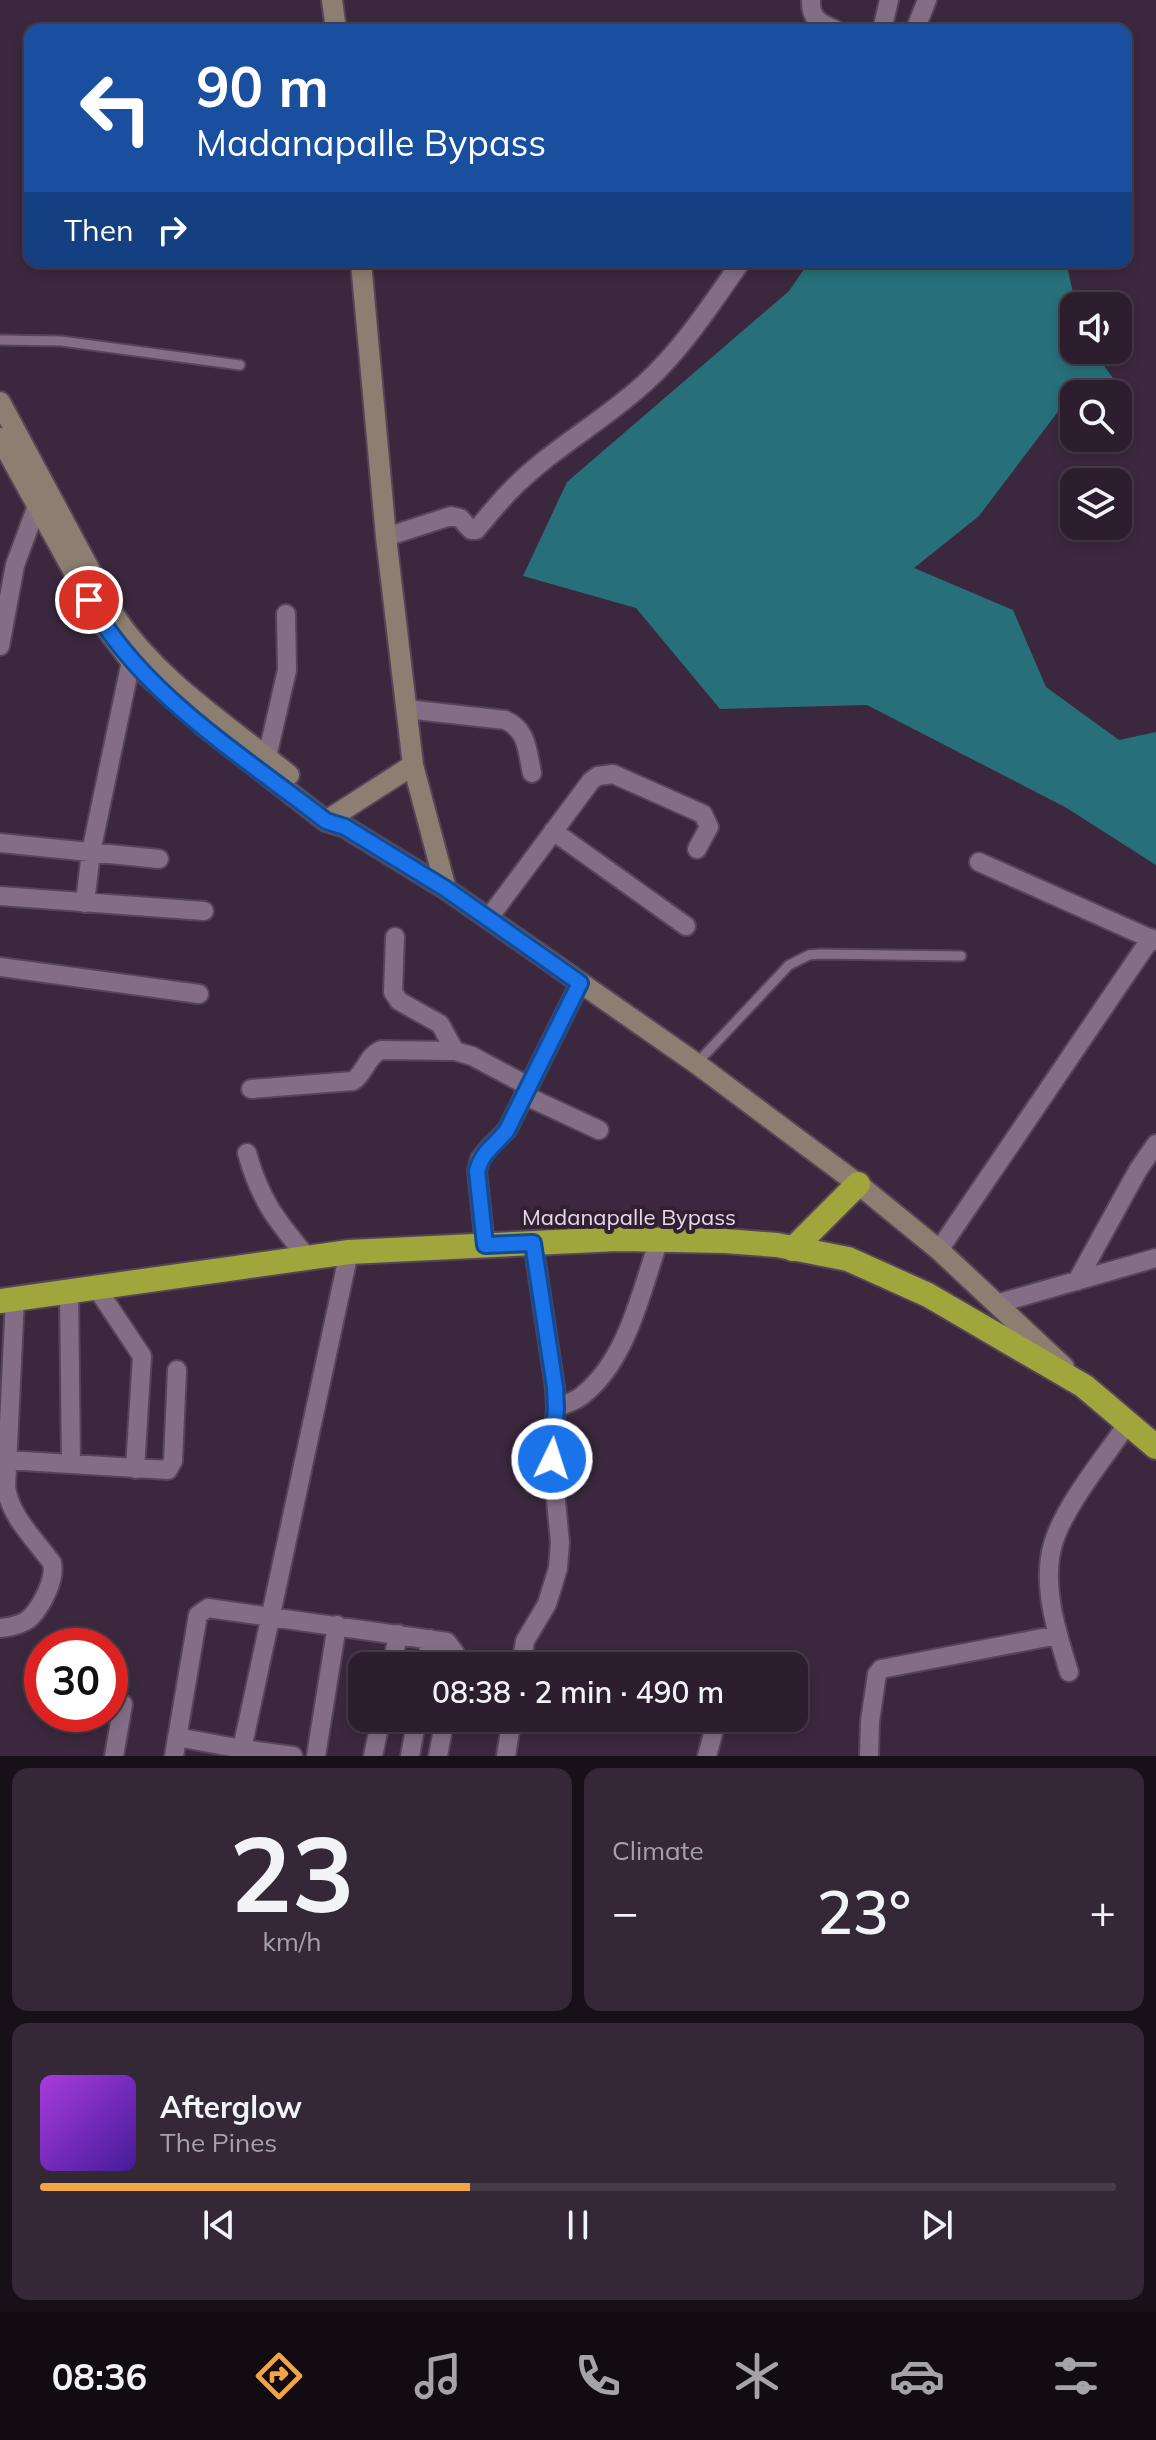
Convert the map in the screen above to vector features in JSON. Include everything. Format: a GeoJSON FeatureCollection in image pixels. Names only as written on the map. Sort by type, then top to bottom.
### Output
{"type":"FeatureCollection","features":[{"type":"Feature","properties":{"kind":"highway"},"geometry":{"type":"LineString","coordinates":[[793,1249],[858,1184]]}},
{"type":"Feature","properties":{"kind":"highway","name":"Madanapalle Bypass"},"geometry":{"type":"LineString","coordinates":[[7,1310],[69,1291],[349,1252],[659,1240],[725,1241],[793,1249],[848,1259],[928,1295],[1084,1386],[1156,1447]]}},
{"type":"Feature","properties":{"kind":"main road"},"geometry":{"type":"LineString","coordinates":[[332,0],[335,24]]}},
{"type":"Feature","properties":{"kind":"main road"},"geometry":{"type":"LineString","coordinates":[[362,268],[386,537],[413,765],[446,889]]}},
{"type":"Feature","properties":{"kind":"main road"},"geometry":{"type":"LineString","coordinates":[[0,402],[102,623],[131,661],[205,727],[336,820],[446,889],[697,1064],[858,1184],[939,1250],[1084,1386]]}},
{"type":"Feature","properties":{"kind":"main road"},"geometry":{"type":"LineString","coordinates":[[0,438],[41,495],[130,638],[165,675],[267,757],[336,820]]}},
{"type":"Feature","properties":{"kind":"main road"},"geometry":{"type":"LineString","coordinates":[[336,820],[413,765]]}},
{"type":"Feature","properties":{"kind":"street"},"geometry":{"type":"LineString","coordinates":[[811,0],[812,16],[821,24]]}},
{"type":"Feature","properties":{"kind":"street"},"geometry":{"type":"LineString","coordinates":[[883,24],[889,0]]}},
{"type":"Feature","properties":{"kind":"street"},"geometry":{"type":"LineString","coordinates":[[917,24],[927,0]]}},
{"type":"Feature","properties":{"kind":"street"},"geometry":{"type":"LineString","coordinates":[[386,537],[451,516],[460,518],[471,530],[476,530],[513,487],[607,416],[649,379],[699,320],[737,268]]}},
{"type":"Feature","properties":{"kind":"street"},"geometry":{"type":"LineString","coordinates":[[0,646],[4,595],[41,495]]}},
{"type":"Feature","properties":{"kind":"street"},"geometry":{"type":"LineString","coordinates":[[267,757],[287,670],[286,614]]}},
{"type":"Feature","properties":{"kind":"street"},"geometry":{"type":"LineString","coordinates":[[85,903],[91,852],[131,661]]}},
{"type":"Feature","properties":{"kind":"street"},"geometry":{"type":"LineString","coordinates":[[406,709],[505,720],[515,725],[525,740],[532,773]]}},
{"type":"Feature","properties":{"kind":"street"},"geometry":{"type":"LineString","coordinates":[[488,919],[591,781],[598,776],[613,774],[703,814],[709,827],[697,849]]}},
{"type":"Feature","properties":{"kind":"street"},"geometry":{"type":"LineString","coordinates":[[553,831],[686,926]]}},
{"type":"Feature","properties":{"kind":"street"},"geometry":{"type":"LineString","coordinates":[[0,843],[159,859]]}},
{"type":"Feature","properties":{"kind":"street"},"geometry":{"type":"LineString","coordinates":[[939,1250],[1153,940],[979,862]]}},
{"type":"Feature","properties":{"kind":"street"},"geometry":{"type":"LineString","coordinates":[[0,896],[204,911]]}},
{"type":"Feature","properties":{"kind":"street"},"geometry":{"type":"LineString","coordinates":[[395,937],[393,992],[399,1001],[440,1024],[455,1051]]}},
{"type":"Feature","properties":{"kind":"street"},"geometry":{"type":"LineString","coordinates":[[0,967],[199,994]]}},
{"type":"Feature","properties":{"kind":"street"},"geometry":{"type":"LineString","coordinates":[[485,1245],[477,1171],[480,1159],[507,1130],[580,983]]}},
{"type":"Feature","properties":{"kind":"street"},"geometry":{"type":"LineString","coordinates":[[251,1089],[353,1081],[373,1054],[381,1050],[455,1051],[472,1056],[526,1091],[599,1130]]}},
{"type":"Feature","properties":{"kind":"street"},"geometry":{"type":"LineString","coordinates":[[1077,1281],[1138,1170],[1156,1144]]}},
{"type":"Feature","properties":{"kind":"street"},"geometry":{"type":"LineString","coordinates":[[247,1153],[256,1186],[266,1206],[307,1257]]}},
{"type":"Feature","properties":{"kind":"street"},"geometry":{"type":"LineString","coordinates":[[556,1408],[582,1397],[603,1375],[628,1329],[659,1240]]}},
{"type":"Feature","properties":{"kind":"street"},"geometry":{"type":"LineString","coordinates":[[523,1652],[525,1641],[547,1604],[558,1568],[560,1543],[552,1459],[556,1408],[533,1243]]}},
{"type":"Feature","properties":{"kind":"street"},"geometry":{"type":"LineString","coordinates":[[242,1749],[349,1252]]}},
{"type":"Feature","properties":{"kind":"street"},"geometry":{"type":"LineString","coordinates":[[996,1304],[1156,1258]]}},
{"type":"Feature","properties":{"kind":"street"},"geometry":{"type":"LineString","coordinates":[[96,1287],[142,1356],[135,1469]]}},
{"type":"Feature","properties":{"kind":"street"},"geometry":{"type":"LineString","coordinates":[[69,1291],[71,1464]]}},
{"type":"Feature","properties":{"kind":"street"},"geometry":{"type":"LineString","coordinates":[[0,1628],[30,1619],[54,1571],[52,1563],[7,1500],[7,1310]]}},
{"type":"Feature","properties":{"kind":"street"},"geometry":{"type":"LineString","coordinates":[[7,1460],[163,1471],[171,1467],[177,1370]]}},
{"type":"Feature","properties":{"kind":"street"},"geometry":{"type":"LineString","coordinates":[[1069,1672],[1058,1635],[1049,1582],[1053,1543],[1065,1516],[1128,1423]]}},
{"type":"Feature","properties":{"kind":"street"},"geometry":{"type":"LineString","coordinates":[[293,1756],[242,1749],[176,1747],[198,1615],[202,1610],[215,1608],[430,1639],[447,1642],[453,1652]]}},
{"type":"Feature","properties":{"kind":"street"},"geometry":{"type":"LineString","coordinates":[[316,1756],[337,1625]]}},
{"type":"Feature","properties":{"kind":"street"},"geometry":{"type":"LineString","coordinates":[[395,1652],[398,1634]]}},
{"type":"Feature","properties":{"kind":"street"},"geometry":{"type":"LineString","coordinates":[[869,1756],[870,1721],[877,1674],[881,1669],[1058,1635]]}},
{"type":"Feature","properties":{"kind":"street"},"geometry":{"type":"LineString","coordinates":[[428,1652],[430,1639]]}},
{"type":"Feature","properties":{"kind":"street"},"geometry":{"type":"LineString","coordinates":[[114,1756],[118,1732]]}},
{"type":"Feature","properties":{"kind":"street"},"geometry":{"type":"LineString","coordinates":[[373,1756],[378,1732]]}},
{"type":"Feature","properties":{"kind":"street"},"geometry":{"type":"LineString","coordinates":[[410,1756],[414,1732]]}},
{"type":"Feature","properties":{"kind":"street"},"geometry":{"type":"LineString","coordinates":[[438,1756],[442,1732]]}},
{"type":"Feature","properties":{"kind":"street"},"geometry":{"type":"LineString","coordinates":[[506,1756],[510,1732]]}},
{"type":"Feature","properties":{"kind":"street"},"geometry":{"type":"LineString","coordinates":[[707,1756],[713,1734]]}},
{"type":"Feature","properties":{"kind":"lane"},"geometry":{"type":"LineString","coordinates":[[0,340],[61,341],[240,365]]}},
{"type":"Feature","properties":{"kind":"lane"},"geometry":{"type":"LineString","coordinates":[[697,1064],[789,965],[799,959],[820,954],[961,956]]}},
{"type":"Feature","properties":{"kind":"shaded area"},"geometry":{"type":"Polygon","coordinates":[[[805,268],[1067,268],[1073,292],[1060,292],[1060,364],[1103,364],[1114,380],[1060,380],[1060,409],[979,516],[914,568],[1013,610],[1046,687],[1119,740],[1156,732],[1156,865],[1065,807],[867,705],[720,709],[636,608],[523,576],[567,482],[789,291],[805,268]]]}},
{"type":"Feature","properties":{"kind":"route"},"geometry":{"type":"LineString","coordinates":[[89,600],[131,661],[205,727],[326,821],[345,827],[446,889],[580,983],[507,1130],[480,1159],[477,1171],[485,1245],[533,1243],[555,1387],[552,1459]]}}]}
